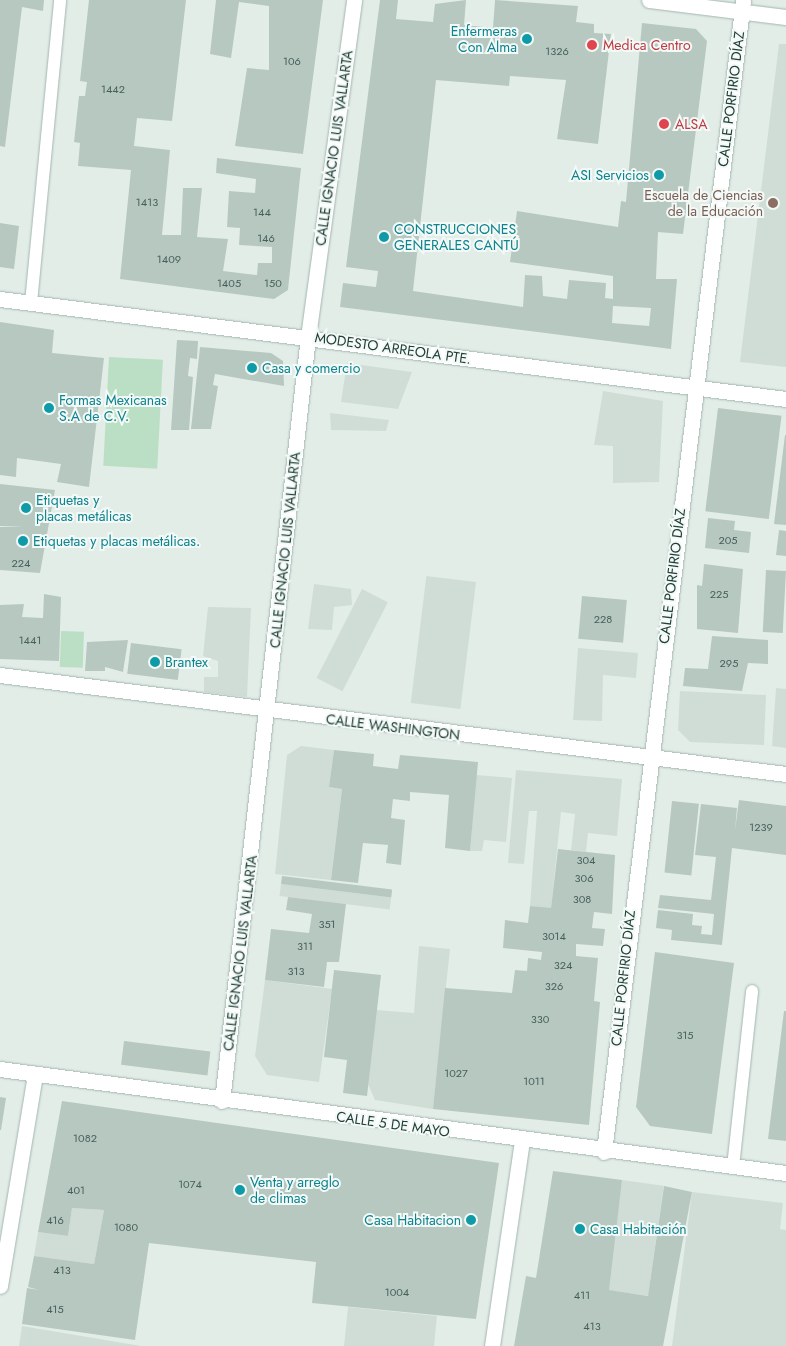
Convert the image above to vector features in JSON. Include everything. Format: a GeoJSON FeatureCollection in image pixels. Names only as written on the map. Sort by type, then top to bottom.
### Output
{"type":"FeatureCollection","features":[{"type":"Feature","properties":{"kind":"street","name":"CALLE IGNACIO LUIS VALLARTA"},"geometry":{"type":"LineString","coordinates":[[222,1101],[268,711],[308,337],[354,0]]}},
{"type":"Feature","properties":{"kind":"street"},"geometry":{"type":"LineString","coordinates":[[649,0],[742,6],[786,17]]}},
{"type":"Feature","properties":{"kind":"street","name":"CALLE PORFIRIO DÍAZ"},"geometry":{"type":"LineString","coordinates":[[604,1152],[648,759],[696,388],[742,6]]}},
{"type":"Feature","properties":{"kind":"street","name":"MODESTO ARREOLA PTE."},"geometry":{"type":"LineString","coordinates":[[0,299],[786,399]]}},
{"type":"Feature","properties":{"kind":"street","name":"CALLE WASHINGTON"},"geometry":{"type":"LineString","coordinates":[[0,675],[648,759],[786,774]]}},
{"type":"Feature","properties":{"kind":"street","name":"CALLE 5 DE MAYO"},"geometry":{"type":"LineString","coordinates":[[0,1069],[604,1152],[786,1173]]}},
{"type":"Feature","properties":{"kind":"street"},"geometry":{"type":"LineString","coordinates":[[0,1286],[35,1074]]}},
{"type":"Feature","properties":{"kind":"street"},"geometry":{"type":"LineString","coordinates":[[492,1346],[522,1141]]}},
{"type":"Feature","properties":{"kind":"lane"},"geometry":{"type":"LineString","coordinates":[[31,303],[60,0]]}},
{"type":"Feature","properties":{"kind":"lane"},"geometry":{"type":"LineString","coordinates":[[732,1167],[752,991]]}},
{"type":"Feature","properties":{"kind":"shaded area","name":"Escuela de Ciencias de la Educación"},"geometry":{"type":"Polygon","coordinates":[[[779,44],[786,44],[786,367],[740,362],[779,44]]]}},
{"type":"Feature","properties":{"kind":"shaded area"},"geometry":{"type":"Polygon","coordinates":[[[347,363],[412,372],[398,409],[341,402],[347,363]]]}},
{"type":"Feature","properties":{"kind":"shaded area"},"geometry":{"type":"Polygon","coordinates":[[[603,391],[663,401],[659,482],[613,483],[613,446],[594,445],[603,391]]]}},
{"type":"Feature","properties":{"kind":"shaded area"},"geometry":{"type":"Polygon","coordinates":[[[330,413],[389,420],[386,431],[331,430],[330,413]]]}},
{"type":"Feature","properties":{"kind":"shaded area"},"geometry":{"type":"Polygon","coordinates":[[[426,576],[476,582],[460,709],[411,703],[426,576]]]}},
{"type":"Feature","properties":{"kind":"shaded area"},"geometry":{"type":"Polygon","coordinates":[[[314,584],[351,589],[352,605],[334,607],[332,630],[308,629],[314,584]]]}},
{"type":"Feature","properties":{"kind":"shaded area"},"geometry":{"type":"Polygon","coordinates":[[[362,589],[388,602],[342,691],[317,678],[362,589]]]}},
{"type":"Feature","properties":{"kind":"shaded area"},"geometry":{"type":"Polygon","coordinates":[[[208,607],[251,608],[247,697],[204,692],[204,677],[218,677],[218,661],[203,656],[208,607]]]}},
{"type":"Feature","properties":{"kind":"shaded area"},"geometry":{"type":"Polygon","coordinates":[[[578,648],[638,653],[636,678],[603,675],[602,721],[573,720],[578,648]]]}},
{"type":"Feature","properties":{"kind":"shaded area"},"geometry":{"type":"Polygon","coordinates":[[[776,688],[786,689],[786,748],[772,746],[776,688]]]}},
{"type":"Feature","properties":{"kind":"shaded area"},"geometry":{"type":"Polygon","coordinates":[[[680,691],[766,695],[764,745],[690,742],[678,730],[680,691]]]}},
{"type":"Feature","properties":{"kind":"shaded area"},"geometry":{"type":"Polygon","coordinates":[[[301,746],[334,750],[329,787],[342,789],[331,880],[275,874],[287,755],[301,746]]]}},
{"type":"Feature","properties":{"kind":"shaded area"},"geometry":{"type":"Polygon","coordinates":[[[516,770],[622,779],[617,836],[588,833],[586,852],[571,850],[575,814],[561,812],[551,909],[530,906],[537,811],[529,811],[524,864],[508,863],[516,770]]]}},
{"type":"Feature","properties":{"kind":"shaded area"},"geometry":{"type":"Polygon","coordinates":[[[476,775],[512,778],[506,842],[484,840],[482,851],[470,851],[476,775]]]}},
{"type":"Feature","properties":{"kind":"shaded area"},"geometry":{"type":"Polygon","coordinates":[[[281,884],[391,898],[390,909],[280,896],[281,884]]]}},
{"type":"Feature","properties":{"kind":"shaded area"},"geometry":{"type":"Polygon","coordinates":[[[419,946],[450,949],[433,1109],[375,1100],[368,1084],[376,1010],[414,1013],[419,946]]]}},
{"type":"Feature","properties":{"kind":"shaded area"},"geometry":{"type":"Polygon","coordinates":[[[265,980],[332,989],[319,1082],[267,1075],[255,1056],[265,980]]]}},
{"type":"Feature","properties":{"kind":"shaded area"},"geometry":{"type":"Polygon","coordinates":[[[622,1180],[664,1186],[648,1296],[607,1290],[622,1180]]]}},
{"type":"Feature","properties":{"kind":"shaded area"},"geometry":{"type":"Polygon","coordinates":[[[692,1192],[783,1203],[780,1229],[786,1230],[786,1346],[672,1346],[692,1192]]]}},
{"type":"Feature","properties":{"kind":"shaded area"},"geometry":{"type":"Polygon","coordinates":[[[72,1208],[104,1210],[94,1264],[34,1256],[38,1232],[68,1236],[72,1208]]]}},
{"type":"Feature","properties":{"kind":"shaded area"},"geometry":{"type":"Polygon","coordinates":[[[348,1307],[437,1316],[434,1346],[344,1346],[348,1307]]]}},
{"type":"Feature","properties":{"kind":"shaded area"},"geometry":{"type":"Polygon","coordinates":[[[22,1326],[141,1346],[19,1346],[22,1326]]]}},
{"type":"Feature","properties":{"kind":"green space"},"geometry":{"type":"Polygon","coordinates":[[[109,357],[163,360],[157,469],[103,466],[109,357]]]}},
{"type":"Feature","properties":{"kind":"green space"},"geometry":{"type":"Polygon","coordinates":[[[61,631],[84,632],[83,668],[60,667],[61,631]]]}},
{"type":"Feature","properties":{"kind":"building"},"geometry":{"type":"Polygon","coordinates":[[[0,0],[44,0],[43,11],[22,7],[5,147],[0,146],[0,0]]]}},
{"type":"Feature","properties":{"kind":"building"},"geometry":{"type":"Polygon","coordinates":[[[89,0],[186,0],[172,121],[137,118],[134,146],[170,150],[162,235],[181,235],[183,188],[202,188],[197,237],[228,239],[223,271],[257,275],[258,263],[272,263],[272,247],[239,245],[240,228],[227,227],[229,191],[255,193],[256,179],[216,173],[217,158],[301,168],[288,290],[274,299],[120,279],[131,170],[78,166],[80,143],[74,142],[79,96],[85,96],[87,82],[80,81],[89,0]]]}},
{"type":"Feature","properties":{"kind":"building"},"geometry":{"type":"Polygon","coordinates":[[[216,0],[323,0],[303,154],[235,146],[247,68],[269,70],[269,6],[239,2],[231,58],[210,54],[216,0]]]}},
{"type":"Feature","properties":{"kind":"building"},"geometry":{"type":"Polygon","coordinates":[[[380,0],[398,0],[396,19],[433,22],[435,4],[466,0],[464,25],[493,28],[495,0],[578,6],[576,22],[594,24],[594,33],[611,34],[598,144],[557,139],[566,80],[510,76],[509,86],[436,80],[413,291],[523,307],[525,275],[542,276],[543,296],[567,299],[569,280],[606,283],[605,298],[613,299],[613,276],[510,262],[517,211],[618,227],[621,201],[626,202],[642,23],[696,29],[707,41],[683,234],[658,232],[656,279],[677,279],[671,349],[340,307],[343,283],[376,287],[378,271],[346,267],[380,0]],[[613,306],[612,323],[649,326],[651,308],[613,306]]]}},
{"type":"Feature","properties":{"kind":"building"},"geometry":{"type":"Polygon","coordinates":[[[0,223],[19,226],[14,269],[0,267],[0,223]]]}},
{"type":"Feature","properties":{"kind":"building","name":"Formas Mexicanas S.A de C.V."},"geometry":{"type":"Polygon","coordinates":[[[0,322],[54,330],[52,353],[104,358],[89,487],[57,482],[61,464],[17,458],[16,477],[0,475],[0,322]]]}},
{"type":"Feature","properties":{"kind":"building"},"geometry":{"type":"Polygon","coordinates":[[[177,340],[198,341],[197,359],[190,358],[188,376],[193,377],[189,430],[171,430],[177,340]]]}},
{"type":"Feature","properties":{"kind":"building"},"geometry":{"type":"Polygon","coordinates":[[[200,347],[271,353],[283,361],[284,386],[215,374],[213,385],[218,386],[211,429],[191,429],[200,347]]]}},
{"type":"Feature","properties":{"kind":"building"},"geometry":{"type":"Polygon","coordinates":[[[718,408],[782,416],[769,519],[705,511],[718,408]]]}},
{"type":"Feature","properties":{"kind":"building"},"geometry":{"type":"Polygon","coordinates":[[[786,435],[786,525],[774,524],[786,435]]]}},
{"type":"Feature","properties":{"kind":"building"},"geometry":{"type":"Polygon","coordinates":[[[0,484],[55,490],[40,573],[0,570],[0,527],[24,527],[0,526],[0,484]]]}},
{"type":"Feature","properties":{"kind":"building"},"geometry":{"type":"Polygon","coordinates":[[[708,518],[735,521],[734,530],[751,532],[749,553],[705,548],[708,518]]]}},
{"type":"Feature","properties":{"kind":"building"},"geometry":{"type":"Polygon","coordinates":[[[779,530],[786,531],[786,556],[776,555],[779,530]]]}},
{"type":"Feature","properties":{"kind":"building"},"geometry":{"type":"Polygon","coordinates":[[[704,564],[743,569],[738,633],[697,629],[697,585],[702,586],[704,564]]]}},
{"type":"Feature","properties":{"kind":"building"},"geometry":{"type":"Polygon","coordinates":[[[766,570],[786,571],[783,633],[763,632],[766,570]]]}},
{"type":"Feature","properties":{"kind":"building"},"geometry":{"type":"Polygon","coordinates":[[[44,594],[61,597],[59,661],[0,659],[0,605],[24,604],[22,617],[43,618],[44,594]]]}},
{"type":"Feature","properties":{"kind":"building"},"geometry":{"type":"Polygon","coordinates":[[[582,596],[627,600],[623,643],[578,639],[582,596]]]}},
{"type":"Feature","properties":{"kind":"building"},"geometry":{"type":"Polygon","coordinates":[[[712,636],[768,640],[768,664],[748,663],[742,691],[683,686],[685,668],[708,669],[712,636]]]}},
{"type":"Feature","properties":{"kind":"building"},"geometry":{"type":"Polygon","coordinates":[[[128,640],[123,672],[105,667],[105,671],[85,671],[87,642],[128,640]]]}},
{"type":"Feature","properties":{"kind":"building","name":"Brantex"},"geometry":{"type":"Polygon","coordinates":[[[131,643],[182,649],[178,680],[127,674],[131,643]]]}},
{"type":"Feature","properties":{"kind":"building"},"geometry":{"type":"Polygon","coordinates":[[[334,750],[374,754],[373,766],[398,769],[400,755],[478,762],[470,851],[445,848],[449,795],[410,792],[410,801],[393,799],[391,818],[405,820],[401,865],[386,863],[388,845],[363,843],[358,883],[331,880],[342,789],[329,787],[334,750]]]}},
{"type":"Feature","properties":{"kind":"building"},"geometry":{"type":"Polygon","coordinates":[[[739,800],[786,806],[786,855],[732,848],[722,945],[671,940],[672,930],[656,928],[658,910],[693,914],[692,925],[702,926],[701,934],[712,935],[714,914],[658,908],[660,895],[711,900],[716,857],[695,855],[701,804],[737,808],[735,830],[739,800]]]}},
{"type":"Feature","properties":{"kind":"building"},"geometry":{"type":"Polygon","coordinates":[[[672,801],[699,804],[691,875],[664,873],[672,801]]]}},
{"type":"Feature","properties":{"kind":"building"},"geometry":{"type":"Polygon","coordinates":[[[558,849],[615,855],[612,914],[594,912],[592,928],[605,929],[603,946],[576,944],[576,956],[598,958],[594,1001],[600,1002],[589,1125],[433,1109],[445,988],[512,993],[515,970],[527,971],[528,958],[541,960],[542,952],[503,948],[505,920],[528,923],[530,906],[551,908],[558,849]]]}},
{"type":"Feature","properties":{"kind":"building"},"geometry":{"type":"Polygon","coordinates":[[[282,876],[392,890],[391,897],[281,884],[282,876]]]}},
{"type":"Feature","properties":{"kind":"building"},"geometry":{"type":"Polygon","coordinates":[[[288,897],[346,904],[339,962],[327,962],[324,987],[265,980],[271,929],[309,933],[312,914],[286,910],[288,897]]]}},
{"type":"Feature","properties":{"kind":"building"},"geometry":{"type":"Polygon","coordinates":[[[655,952],[734,963],[712,1134],[650,1126],[636,1107],[655,952]]]}},
{"type":"Feature","properties":{"kind":"building"},"geometry":{"type":"Polygon","coordinates":[[[334,970],[381,975],[367,1096],[343,1093],[347,1060],[324,1057],[334,970]]]}},
{"type":"Feature","properties":{"kind":"building"},"geometry":{"type":"Polygon","coordinates":[[[784,1011],[786,1011],[786,1141],[768,1139],[784,1011]]]}},
{"type":"Feature","properties":{"kind":"building"},"geometry":{"type":"Polygon","coordinates":[[[124,1041],[210,1052],[207,1075],[121,1065],[124,1041]]]}},
{"type":"Feature","properties":{"kind":"building"},"geometry":{"type":"Polygon","coordinates":[[[0,1097],[6,1098],[1,1130],[0,1130],[0,1097]]]}},
{"type":"Feature","properties":{"kind":"building"},"geometry":{"type":"Polygon","coordinates":[[[62,1101],[499,1163],[476,1319],[312,1303],[316,1262],[149,1243],[135,1340],[22,1324],[27,1288],[39,1290],[28,1287],[34,1256],[94,1264],[104,1210],[72,1208],[68,1236],[38,1232],[62,1101]]]}},
{"type":"Feature","properties":{"kind":"building"},"geometry":{"type":"Polygon","coordinates":[[[553,1171],[622,1180],[609,1290],[648,1296],[664,1186],[692,1192],[663,1346],[514,1346],[526,1276],[536,1278],[553,1171]]]}},
{"type":"Feature","properties":{"kind":"place","name":"Enfermeras Con Alma"},"geometry":{"type":"Point","coordinates":[527,39]}},
{"type":"Feature","properties":{"kind":"place","name":"Medica Centro"},"geometry":{"type":"Point","coordinates":[592,45]}},
{"type":"Feature","properties":{"kind":"place","name":"ALSA"},"geometry":{"type":"Point","coordinates":[664,124]}},
{"type":"Feature","properties":{"kind":"place","name":"ASI Servicios"},"geometry":{"type":"Point","coordinates":[659,175]}},
{"type":"Feature","properties":{"kind":"place","name":"Escuela de Ciencias de la Educación"},"geometry":{"type":"Point","coordinates":[773,203]}},
{"type":"Feature","properties":{"kind":"place","name":"CONSTRUCCIONES GENERALES CANTÚ"},"geometry":{"type":"Point","coordinates":[384,237]}},
{"type":"Feature","properties":{"kind":"place","name":"Casa y comercio"},"geometry":{"type":"Point","coordinates":[252,368]}},
{"type":"Feature","properties":{"kind":"place","name":"Formas Mexicanas S.A de C.V."},"geometry":{"type":"Point","coordinates":[49,408]}},
{"type":"Feature","properties":{"kind":"place","name":"Etiquetas y placas metálicas"},"geometry":{"type":"Point","coordinates":[26,508]}},
{"type":"Feature","properties":{"kind":"place","name":"Etiquetas y placas metálicas."},"geometry":{"type":"Point","coordinates":[23,541]}},
{"type":"Feature","properties":{"kind":"place","name":"Brantex"},"geometry":{"type":"Point","coordinates":[155,662]}},
{"type":"Feature","properties":{"kind":"place","name":"Venta y arreglo de climas"},"geometry":{"type":"Point","coordinates":[240,1190]}},
{"type":"Feature","properties":{"kind":"place","name":"Casa Habitacion"},"geometry":{"type":"Point","coordinates":[471,1220]}},
{"type":"Feature","properties":{"kind":"place","name":"Casa Habitación"},"geometry":{"type":"Point","coordinates":[580,1229]}}]}
